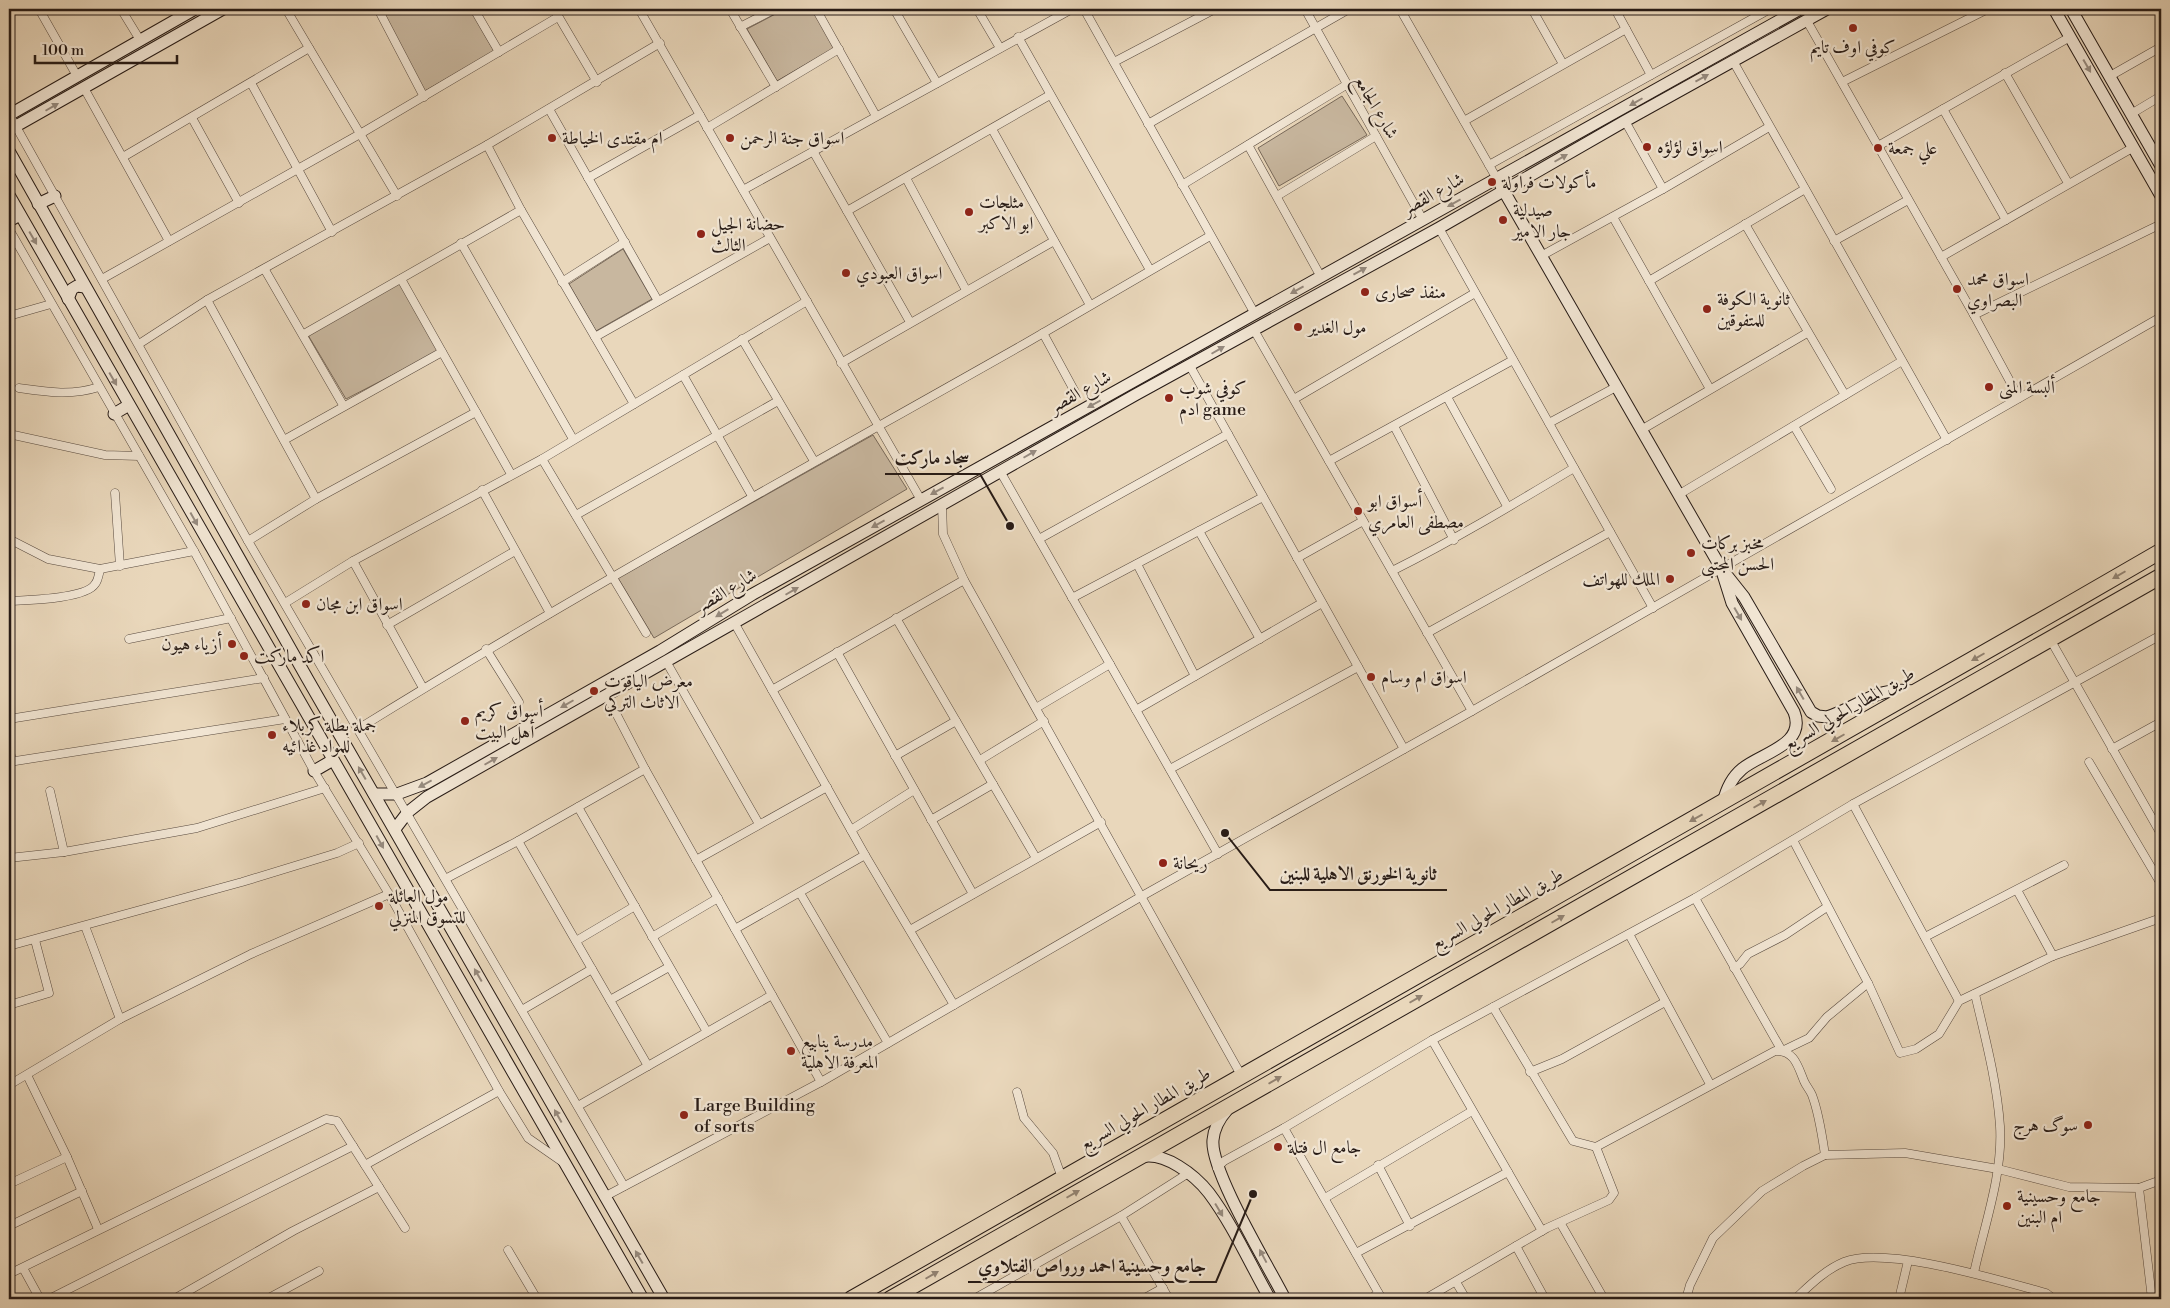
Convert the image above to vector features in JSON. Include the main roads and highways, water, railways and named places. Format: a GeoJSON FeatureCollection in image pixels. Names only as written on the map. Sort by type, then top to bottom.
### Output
{"type":"FeatureCollection","features":[{"type":"Feature","properties":{"kind":"highway","name":"طريق المطار الحولي السريع"},"geometry":{"type":"LineString","coordinates":[[851,1299],[1241,1075],[1724,803],[2161,551]]}},
{"type":"Feature","properties":{"kind":"highway"},"geometry":{"type":"LineString","coordinates":[[890,1299],[2161,576]]}},
{"type":"Feature","properties":{"kind":"place","name":"كوفي اوف تايم"},"geometry":{"type":"Point","coordinates":[1853,28]}},
{"type":"Feature","properties":{"kind":"place","name":"ام مقتدى الخياطة"},"geometry":{"type":"Point","coordinates":[552,138]}},
{"type":"Feature","properties":{"kind":"place","name":"اسواق جنة الرحمن"},"geometry":{"type":"Point","coordinates":[730,138]}},
{"type":"Feature","properties":{"kind":"place","name":"اسواق لؤلؤه"},"geometry":{"type":"Point","coordinates":[1647,147]}},
{"type":"Feature","properties":{"kind":"place","name":"علي جمعة"},"geometry":{"type":"Point","coordinates":[1878,148]}},
{"type":"Feature","properties":{"kind":"place","name":"مأكولات فراولة"},"geometry":{"type":"Point","coordinates":[1492,182]}},
{"type":"Feature","properties":{"kind":"place","name":"مثلجات ابو الاكبر"},"geometry":{"type":"Point","coordinates":[969,212]}},
{"type":"Feature","properties":{"kind":"place","name":"صيدلية جار الامير"},"geometry":{"type":"Point","coordinates":[1503,220]}},
{"type":"Feature","properties":{"kind":"place","name":"حضانة الجيل الثالث"},"geometry":{"type":"Point","coordinates":[701,234]}},
{"type":"Feature","properties":{"kind":"place","name":"اسواق العبودي"},"geometry":{"type":"Point","coordinates":[846,273]}},
{"type":"Feature","properties":{"kind":"place","name":"اسواق محمد البصراوي"},"geometry":{"type":"Point","coordinates":[1957,289]}},
{"type":"Feature","properties":{"kind":"place","name":"منفذ صحارى"},"geometry":{"type":"Point","coordinates":[1365,292]}},
{"type":"Feature","properties":{"kind":"place","name":"ثانوية الكوفة للمتفوقين"},"geometry":{"type":"Point","coordinates":[1707,309]}},
{"type":"Feature","properties":{"kind":"place","name":"مول الغدير"},"geometry":{"type":"Point","coordinates":[1298,327]}},
{"type":"Feature","properties":{"kind":"place","name":"ألبسة المنى"},"geometry":{"type":"Point","coordinates":[1989,387]}},
{"type":"Feature","properties":{"kind":"place","name":"كوفي شوب ادم game"},"geometry":{"type":"Point","coordinates":[1169,398]}},
{"type":"Feature","properties":{"kind":"place","name":"أسواق ابو مصطفى العامري"},"geometry":{"type":"Point","coordinates":[1358,511]}},
{"type":"Feature","properties":{"kind":"place","name":"سجاد ماركت"},"geometry":{"type":"Point","coordinates":[1010,526]}},
{"type":"Feature","properties":{"kind":"place","name":"مخبز بركات الحسن المجتبى"},"geometry":{"type":"Point","coordinates":[1691,553]}},
{"type":"Feature","properties":{"kind":"place","name":"الملك للهواتف"},"geometry":{"type":"Point","coordinates":[1670,579]}},
{"type":"Feature","properties":{"kind":"place","name":"اسواق ابن مجان"},"geometry":{"type":"Point","coordinates":[306,604]}},
{"type":"Feature","properties":{"kind":"place","name":"أزياء هيون"},"geometry":{"type":"Point","coordinates":[232,644]}},
{"type":"Feature","properties":{"kind":"place","name":"اكد ماركت"},"geometry":{"type":"Point","coordinates":[244,656]}},
{"type":"Feature","properties":{"kind":"place","name":"اسواق ام وسام"},"geometry":{"type":"Point","coordinates":[1371,677]}},
{"type":"Feature","properties":{"kind":"place","name":"معرض الياقوت الاثاث التركي"},"geometry":{"type":"Point","coordinates":[594,691]}},
{"type":"Feature","properties":{"kind":"place","name":"أسواق كريم أهل البيت"},"geometry":{"type":"Point","coordinates":[465,721]}},
{"type":"Feature","properties":{"kind":"place","name":"جملة بطلة كربلاء للمواد غذائيه"},"geometry":{"type":"Point","coordinates":[272,735]}},
{"type":"Feature","properties":{"kind":"place","name":"ثانوية الخورنق الاهلية للبنين"},"geometry":{"type":"Point","coordinates":[1225,833]}},
{"type":"Feature","properties":{"kind":"place","name":"ريحانة"},"geometry":{"type":"Point","coordinates":[1163,863]}},
{"type":"Feature","properties":{"kind":"place","name":"مول العائلة للتسوق المنزلي"},"geometry":{"type":"Point","coordinates":[379,906]}},
{"type":"Feature","properties":{"kind":"place","name":"مدرسة ينابيع المعرفة الاهلية"},"geometry":{"type":"Point","coordinates":[791,1051]}},
{"type":"Feature","properties":{"kind":"place","name":"Large Building of sorts"},"geometry":{"type":"Point","coordinates":[684,1115]}},
{"type":"Feature","properties":{"kind":"place","name":"سوگ هرج"},"geometry":{"type":"Point","coordinates":[2088,1125]}},
{"type":"Feature","properties":{"kind":"place","name":"جامع ال فتلة"},"geometry":{"type":"Point","coordinates":[1278,1147]}},
{"type":"Feature","properties":{"kind":"place","name":"جامع وحسينية احمد ورواص الفتلاوي"},"geometry":{"type":"Point","coordinates":[1253,1194]}},
{"type":"Feature","properties":{"kind":"place","name":"جامع وحسينية ام البنين"},"geometry":{"type":"Point","coordinates":[2007,1206]}}]}
